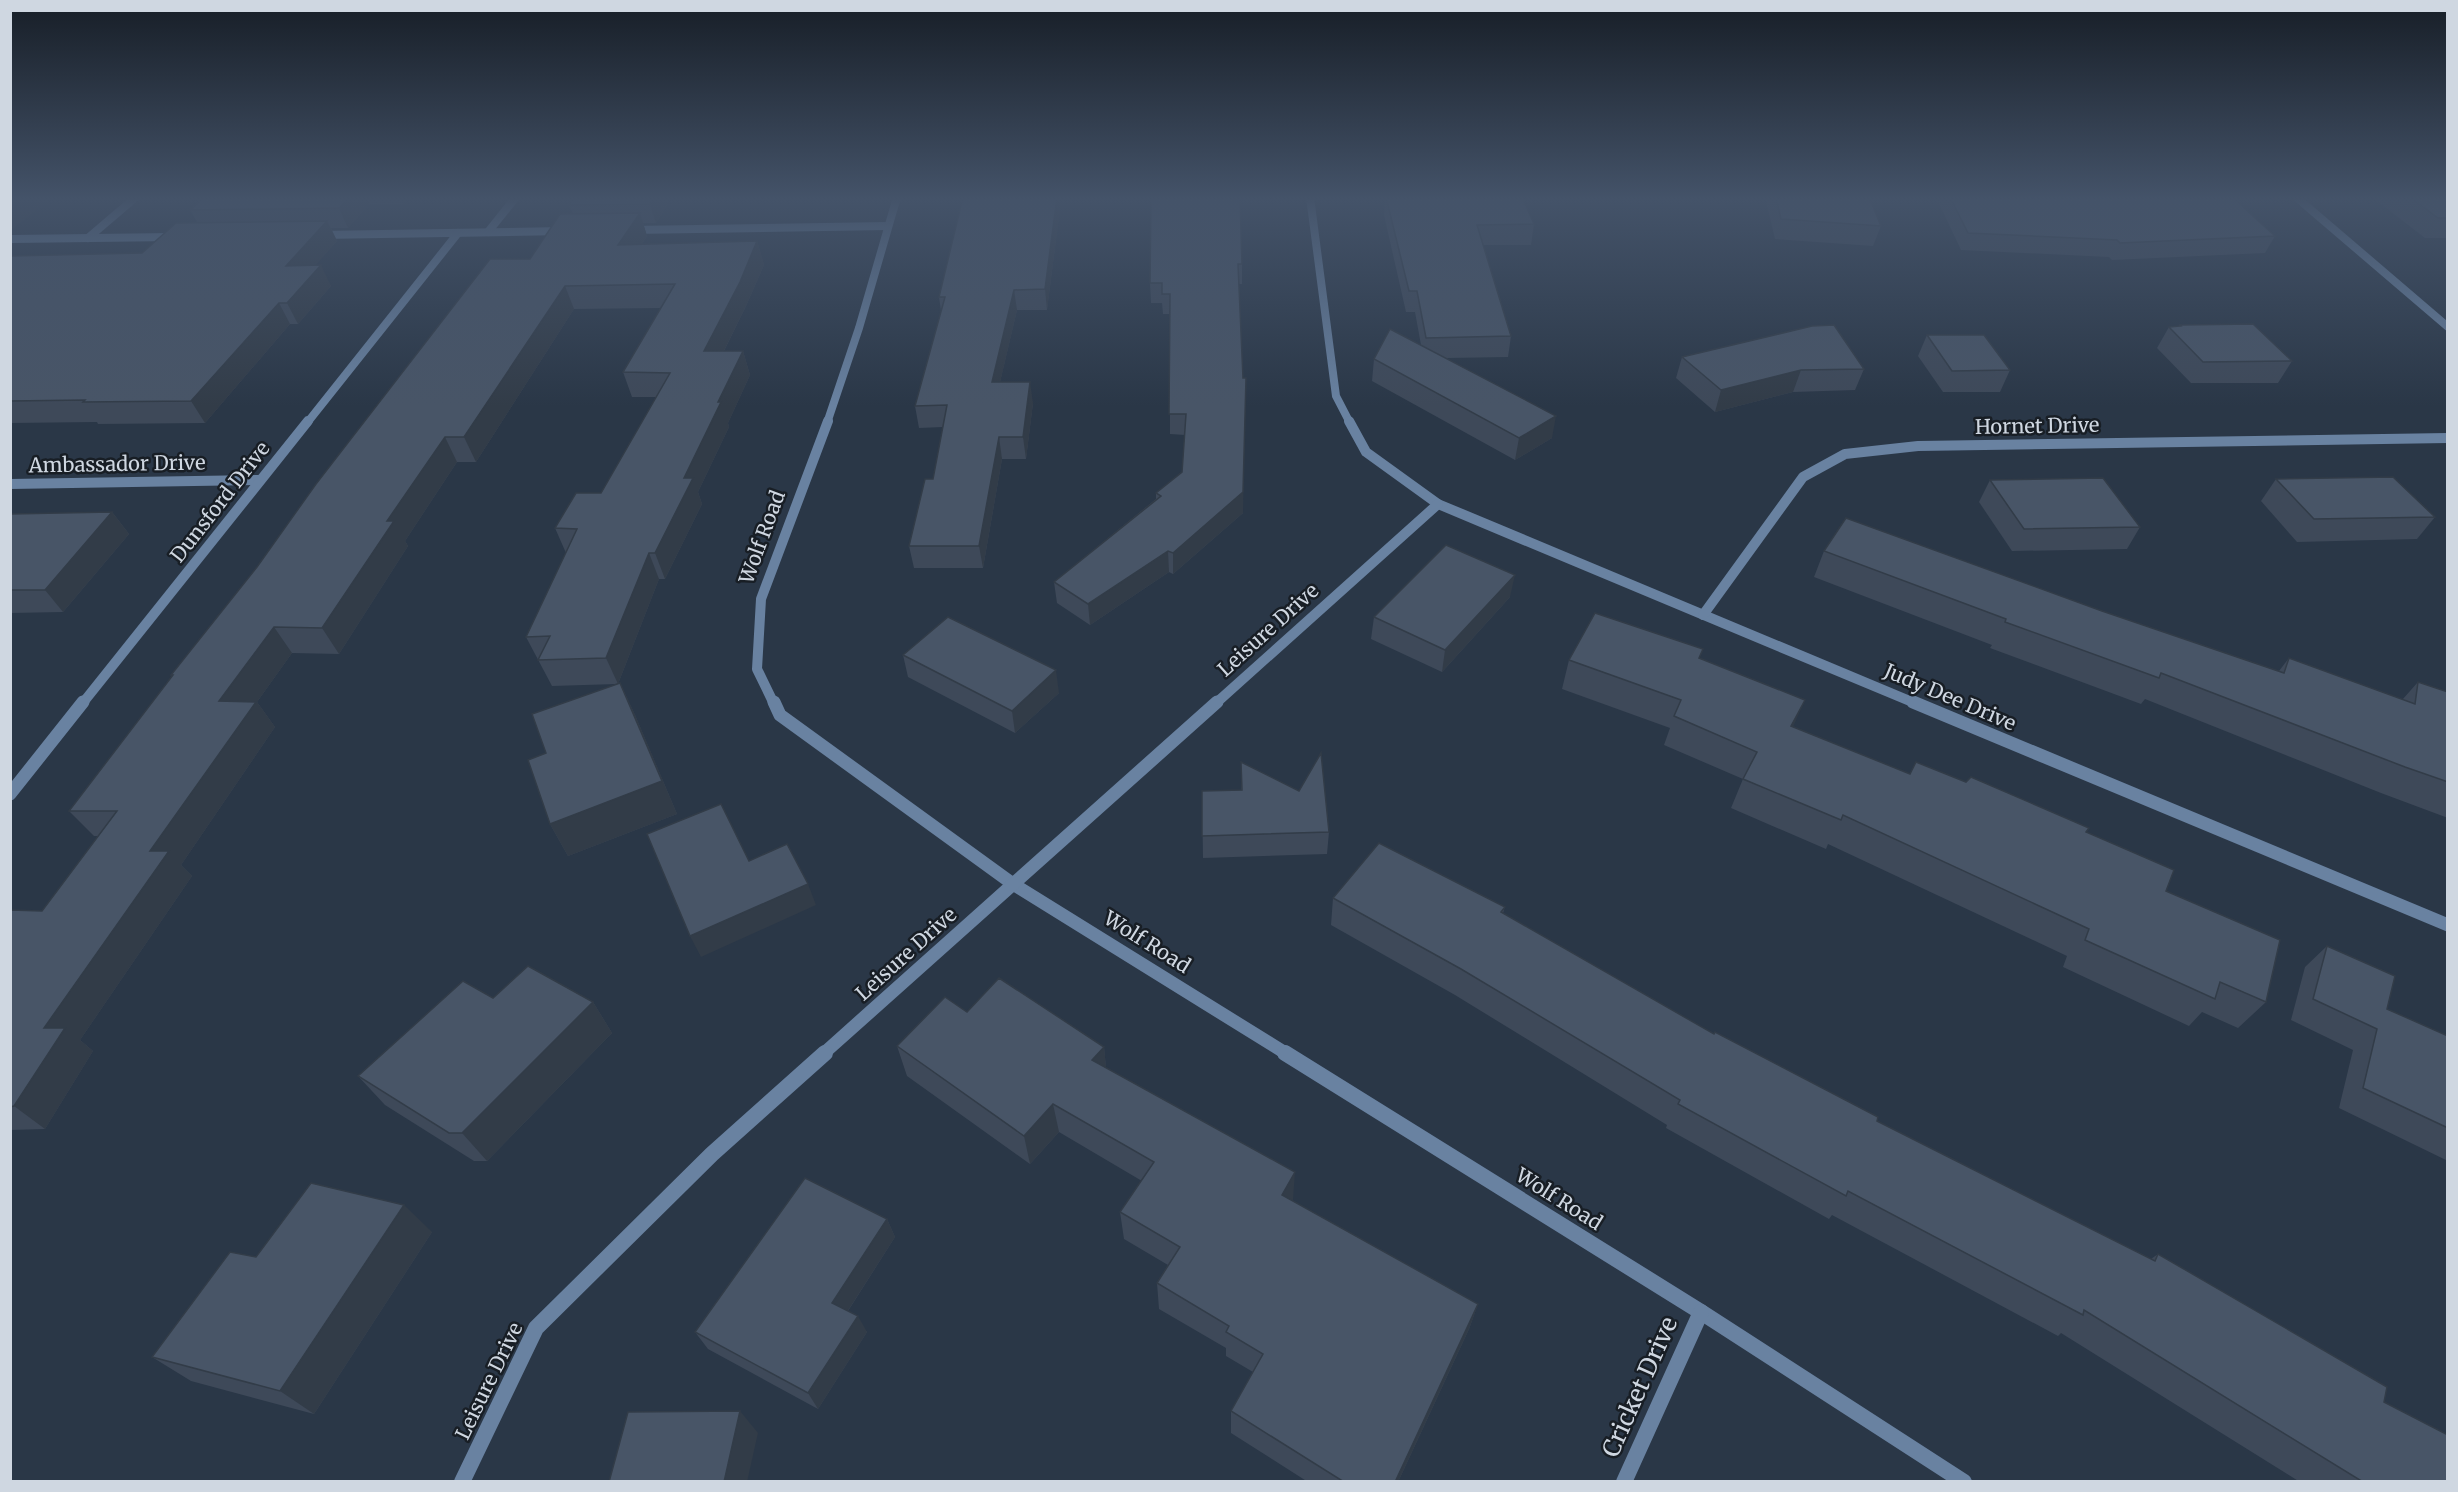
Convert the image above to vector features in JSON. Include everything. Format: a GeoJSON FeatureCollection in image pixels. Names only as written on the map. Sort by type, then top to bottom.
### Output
{"type":"FeatureCollection","features":[{"type":"Feature","properties":{"kind":"street","name":"Dunsford Drive"},"geometry":{"type":"LineString","coordinates":[[10,794],[430,267]]}},
{"type":"Feature","properties":{"kind":"street","name":"Wolf Road"},"geometry":{"type":"LineString","coordinates":[[876,267],[833,407],[761,599],[757,669],[780,715],[1013,884],[1701,1312],[1964,1482]]}},
{"type":"Feature","properties":{"kind":"street","name":"Judy Dee Drive"},"geometry":{"type":"LineString","coordinates":[[1319,267],[1336,396],[1366,452],[1438,504],[2448,925]]}},
{"type":"Feature","properties":{"kind":"street"},"geometry":{"type":"LineString","coordinates":[[2377,267],[2448,327]]}},
{"type":"Feature","properties":{"kind":"street","name":"Hornet Drive"},"geometry":{"type":"LineString","coordinates":[[1703,615],[1803,477],[1845,454],[1918,446],[2448,438]]}},
{"type":"Feature","properties":{"kind":"street","name":"Ambassador Drive"},"geometry":{"type":"LineString","coordinates":[[10,484],[260,480]]}},
{"type":"Feature","properties":{"kind":"street","name":"Leisure Drive"},"geometry":{"type":"LineString","coordinates":[[462,1482],[536,1328],[712,1154],[1438,504]]}},
{"type":"Feature","properties":{"kind":"street","name":"Cricket Drive"},"geometry":{"type":"LineString","coordinates":[[1624,1482],[1701,1312]]}},
{"type":"Feature","properties":{"kind":"building"},"geometry":{"type":"Polygon","coordinates":[[[10,267],[320,267],[287,303],[279,303],[191,401],[10,401],[10,267]]]}},
{"type":"Feature","properties":{"kind":"building"},"geometry":{"type":"Polygon","coordinates":[[[484,267],[746,267],[704,351],[743,351],[684,478],[693,478],[655,553],[649,553],[606,658],[538,660],[550,636],[526,637],[577,529],[555,528],[576,493],[601,493],[670,373],[623,372],[675,284],[565,286],[464,437],[445,437],[387,521],[394,521],[322,628],[274,627],[219,701],[256,702],[150,851],[169,851],[44,1028],[65,1028],[14,1106],[10,1107],[10,910],[42,911],[117,811],[69,811],[173,675],[171,675],[257,567],[316,484],[484,267]]]}},
{"type":"Feature","properties":{"kind":"building"},"geometry":{"type":"Polygon","coordinates":[[[946,267],[1048,267],[1045,289],[1014,290],[992,382],[1030,382],[1023,437],[999,437],[979,546],[909,546],[925,479],[933,479],[947,405],[915,406],[945,297],[939,297],[946,267]]]}},
{"type":"Feature","properties":{"kind":"building"},"geometry":{"type":"Polygon","coordinates":[[[1150,267],[1238,267],[1243,378],[1246,378],[1243,492],[1173,553],[1168,551],[1088,604],[1054,582],[1161,496],[1156,493],[1182,472],[1186,414],[1169,414],[1170,294],[1162,294],[1162,283],[1150,283],[1150,267]]]}},
{"type":"Feature","properties":{"kind":"building"},"geometry":{"type":"Polygon","coordinates":[[[1403,267],[1490,267],[1511,336],[1426,338],[1417,291],[1409,291],[1403,267]]]}},
{"type":"Feature","properties":{"kind":"building"},"geometry":{"type":"Polygon","coordinates":[[[2253,324],[2292,361],[2203,362],[2169,327],[2180,325],[2253,324]]]}},
{"type":"Feature","properties":{"kind":"building"},"geometry":{"type":"Polygon","coordinates":[[[1834,325],[1864,369],[1801,370],[1721,390],[1682,357],[1812,326],[1834,325]]]}},
{"type":"Feature","properties":{"kind":"building"},"geometry":{"type":"Polygon","coordinates":[[[1390,329],[1556,416],[1519,438],[1374,359],[1390,329]]]}},
{"type":"Feature","properties":{"kind":"building"},"geometry":{"type":"Polygon","coordinates":[[[1927,335],[1984,335],[2010,370],[1952,371],[1927,335]]]}},
{"type":"Feature","properties":{"kind":"building"},"geometry":{"type":"Polygon","coordinates":[[[2393,477],[2435,517],[2314,519],[2276,479],[2393,477]]]}},
{"type":"Feature","properties":{"kind":"building"},"geometry":{"type":"Polygon","coordinates":[[[2103,478],[2140,527],[2024,529],[1990,480],[2103,478]]]}},
{"type":"Feature","properties":{"kind":"building"},"geometry":{"type":"Polygon","coordinates":[[[112,512],[45,590],[10,590],[10,514],[112,512]]]}},
{"type":"Feature","properties":{"kind":"building"},"geometry":{"type":"Polygon","coordinates":[[[1846,518],[2102,611],[2284,673],[2289,658],[2415,704],[2418,682],[2448,692],[2448,782],[2161,673],[2159,678],[2005,622],[2006,619],[1824,551],[1846,518]]]}},
{"type":"Feature","properties":{"kind":"building"},"geometry":{"type":"Polygon","coordinates":[[[1446,545],[1515,575],[1445,650],[1374,617],[1446,545]]]}},
{"type":"Feature","properties":{"kind":"building"},"geometry":{"type":"Polygon","coordinates":[[[1595,613],[1703,649],[1699,658],[1805,700],[1791,726],[1910,774],[1916,762],[1966,782],[1971,777],[2089,828],[2086,832],[2174,870],[2166,891],[2280,940],[2266,1002],[2220,982],[2215,999],[2085,940],[2089,929],[1843,815],[1841,820],[1743,779],[1757,752],[1674,716],[1681,700],[1569,660],[1595,613]]]}},
{"type":"Feature","properties":{"kind":"building"},"geometry":{"type":"Polygon","coordinates":[[[948,617],[1056,670],[1012,711],[903,655],[948,617]]]}},
{"type":"Feature","properties":{"kind":"building"},"geometry":{"type":"Polygon","coordinates":[[[620,683],[662,781],[550,824],[528,760],[546,753],[532,714],[620,683]]]}},
{"type":"Feature","properties":{"kind":"building"},"geometry":{"type":"Polygon","coordinates":[[[1321,753],[1329,832],[1202,836],[1202,791],[1242,790],[1241,762],[1299,791],[1321,753]]]}},
{"type":"Feature","properties":{"kind":"building"},"geometry":{"type":"Polygon","coordinates":[[[721,804],[749,861],[787,844],[808,884],[690,936],[647,834],[721,804]]]}},
{"type":"Feature","properties":{"kind":"building"},"geometry":{"type":"Polygon","coordinates":[[[1379,843],[1505,907],[1501,912],[1714,1034],[1715,1032],[1878,1117],[1877,1121],[2155,1261],[2158,1254],[2387,1387],[2384,1402],[2448,1435],[2448,1482],[2363,1482],[2084,1310],[2083,1315],[1848,1191],[1846,1196],[1678,1104],[1680,1100],[1461,969],[1333,898],[1379,843]]]}},
{"type":"Feature","properties":{"kind":"building"},"geometry":{"type":"Polygon","coordinates":[[[2327,946],[2395,976],[2387,1009],[2448,1036],[2448,1128],[2363,1088],[2377,1029],[2313,999],[2327,946]]]}},
{"type":"Feature","properties":{"kind":"building"},"geometry":{"type":"Polygon","coordinates":[[[528,966],[593,1002],[462,1133],[449,1133],[358,1076],[463,981],[493,998],[528,966]]]}},
{"type":"Feature","properties":{"kind":"building"},"geometry":{"type":"Polygon","coordinates":[[[999,978],[1104,1047],[1092,1060],[1295,1172],[1282,1195],[1478,1304],[1395,1482],[1344,1482],[1231,1411],[1263,1354],[1226,1332],[1229,1326],[1157,1283],[1180,1247],[1120,1212],[1154,1162],[1053,1104],[1024,1136],[897,1046],[945,997],[967,1012],[999,978]]]}},
{"type":"Feature","properties":{"kind":"building"},"geometry":{"type":"Polygon","coordinates":[[[805,1178],[887,1219],[832,1303],[858,1316],[808,1393],[695,1332],[805,1178]]]}},
{"type":"Feature","properties":{"kind":"building"},"geometry":{"type":"Polygon","coordinates":[[[311,1183],[404,1205],[280,1391],[152,1357],[230,1252],[256,1257],[311,1183]]]}},
{"type":"Feature","properties":{"kind":"building"},"geometry":{"type":"Polygon","coordinates":[[[740,1411],[724,1482],[609,1482],[628,1412],[740,1411]]]}}]}
